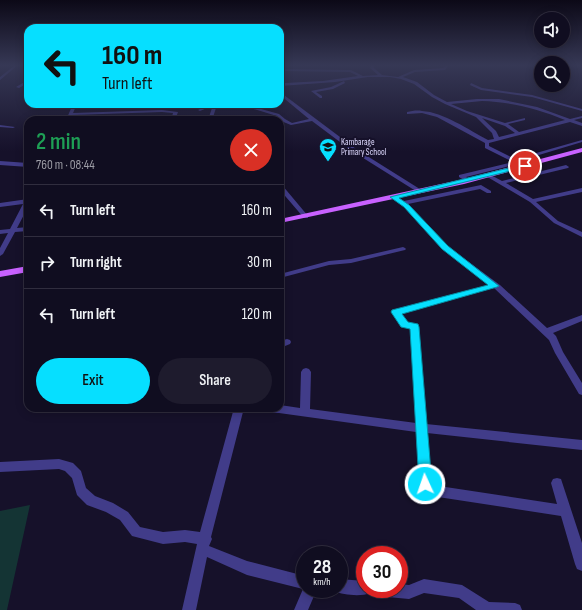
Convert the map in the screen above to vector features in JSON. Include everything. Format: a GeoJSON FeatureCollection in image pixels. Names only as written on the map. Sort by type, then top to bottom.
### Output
{"type":"FeatureCollection","features":[{"type":"Feature","properties":{"kind":"main road"},"geometry":{"type":"LineString","coordinates":[[284,220],[421,192],[582,150]]}},
{"type":"Feature","properties":{"kind":"main road"},"geometry":{"type":"LineString","coordinates":[[0,274],[24,270]]}},
{"type":"Feature","properties":{"kind":"street"},"geometry":{"type":"LineString","coordinates":[[316,93],[321,98]]}},
{"type":"Feature","properties":{"kind":"street"},"geometry":{"type":"LineString","coordinates":[[430,93],[446,103],[478,116],[505,124],[511,127],[518,134]]}},
{"type":"Feature","properties":{"kind":"street"},"geometry":{"type":"LineString","coordinates":[[512,93],[543,98],[582,110]]}},
{"type":"Feature","properties":{"kind":"street"},"geometry":{"type":"LineString","coordinates":[[543,98],[549,94]]}},
{"type":"Feature","properties":{"kind":"street"},"geometry":{"type":"LineString","coordinates":[[284,95],[354,150],[421,192]]}},
{"type":"Feature","properties":{"kind":"street"},"geometry":{"type":"LineString","coordinates":[[446,103],[490,100],[528,106],[582,125]]}},
{"type":"Feature","properties":{"kind":"street"},"geometry":{"type":"LineString","coordinates":[[73,108],[70,114],[174,112],[177,113],[175,116]]}},
{"type":"Feature","properties":{"kind":"street"},"geometry":{"type":"LineString","coordinates":[[133,112],[139,108]]}},
{"type":"Feature","properties":{"kind":"street"},"geometry":{"type":"LineString","coordinates":[[200,110],[204,108]]}},
{"type":"Feature","properties":{"kind":"street"},"geometry":{"type":"LineString","coordinates":[[211,116],[214,108]]}},
{"type":"Feature","properties":{"kind":"street"},"geometry":{"type":"LineString","coordinates":[[254,108],[279,116]]}},
{"type":"Feature","properties":{"kind":"street"},"geometry":{"type":"LineString","coordinates":[[408,113],[428,113],[445,120],[487,142],[582,117]]}},
{"type":"Feature","properties":{"kind":"street"},"geometry":{"type":"LineString","coordinates":[[478,116],[494,132],[497,139]]}},
{"type":"Feature","properties":{"kind":"street"},"geometry":{"type":"LineString","coordinates":[[284,120],[291,124],[312,118]]}},
{"type":"Feature","properties":{"kind":"street"},"geometry":{"type":"LineString","coordinates":[[505,124],[523,119]]}},
{"type":"Feature","properties":{"kind":"street"},"geometry":{"type":"LineString","coordinates":[[0,126],[13,127]]}},
{"type":"Feature","properties":{"kind":"street"},"geometry":{"type":"LineString","coordinates":[[467,180],[461,176],[515,162],[582,141]]}},
{"type":"Feature","properties":{"kind":"street"},"geometry":{"type":"LineString","coordinates":[[487,142],[487,147],[525,166]]}},
{"type":"Feature","properties":{"kind":"street"},"geometry":{"type":"LineString","coordinates":[[0,162],[24,165]]}},
{"type":"Feature","properties":{"kind":"street"},"geometry":{"type":"LineString","coordinates":[[501,183],[566,167]]}},
{"type":"Feature","properties":{"kind":"street"},"geometry":{"type":"LineString","coordinates":[[487,175],[532,201],[556,222],[582,235]]}},
{"type":"Feature","properties":{"kind":"street"},"geometry":{"type":"LineString","coordinates":[[402,203],[481,187],[490,192]]}},
{"type":"Feature","properties":{"kind":"street"},"geometry":{"type":"LineString","coordinates":[[532,201],[582,190]]}},
{"type":"Feature","properties":{"kind":"street"},"geometry":{"type":"LineString","coordinates":[[284,191],[306,217]]}},
{"type":"Feature","properties":{"kind":"street"},"geometry":{"type":"LineString","coordinates":[[394,197],[402,203],[445,247],[494,286],[553,338],[559,353],[582,391]]}},
{"type":"Feature","properties":{"kind":"street"},"geometry":{"type":"LineString","coordinates":[[0,205],[24,202]]}},
{"type":"Feature","properties":{"kind":"street"},"geometry":{"type":"LineString","coordinates":[[0,254],[24,210]]}},
{"type":"Feature","properties":{"kind":"street"},"geometry":{"type":"LineString","coordinates":[[0,232],[24,230]]}},
{"type":"Feature","properties":{"kind":"street"},"geometry":{"type":"LineString","coordinates":[[284,275],[329,262],[351,261],[403,249]]}},
{"type":"Feature","properties":{"kind":"street"},"geometry":{"type":"LineString","coordinates":[[494,286],[396,312],[404,324],[415,327],[425,484],[438,491],[566,511]]}},
{"type":"Feature","properties":{"kind":"street"},"geometry":{"type":"LineString","coordinates":[[546,332],[582,318]]}},
{"type":"Feature","properties":{"kind":"street"},"geometry":{"type":"LineString","coordinates":[[306,372],[306,412]]}},
{"type":"Feature","properties":{"kind":"street"},"geometry":{"type":"LineString","coordinates":[[284,410],[422,428],[582,445]]}},
{"type":"Feature","properties":{"kind":"street"},"geometry":{"type":"LineString","coordinates":[[189,610],[204,544],[238,412]]}},
{"type":"Feature","properties":{"kind":"street"},"geometry":{"type":"LineString","coordinates":[[0,467],[59,464],[70,467],[77,475],[81,491],[91,501],[109,507],[124,516],[136,532],[163,538],[185,536],[204,544],[247,568],[296,581]]}},
{"type":"Feature","properties":{"kind":"street"},"geometry":{"type":"LineString","coordinates":[[557,483],[582,564]]}},
{"type":"Feature","properties":{"kind":"street"},"geometry":{"type":"LineString","coordinates":[[408,592],[424,586],[462,592],[486,609],[516,610]]}},
{"type":"Feature","properties":{"kind":"street"},"geometry":{"type":"LineString","coordinates":[[301,610],[306,598]]}},
{"type":"Feature","properties":{"kind":"green space"},"geometry":{"type":"Polygon","coordinates":[[[30,505],[7,610],[0,610],[0,511],[30,505]]]}},
{"type":"Feature","properties":{"kind":"place","name":"Kambarage Primary School"},"geometry":{"type":"Point","coordinates":[328,162]}},
{"type":"Feature","properties":{"kind":"route"},"geometry":{"type":"LineString","coordinates":[[425,484],[415,327],[404,324],[396,312],[494,286],[445,247],[431,234],[407,206],[394,197],[421,192],[525,166]]}}]}
